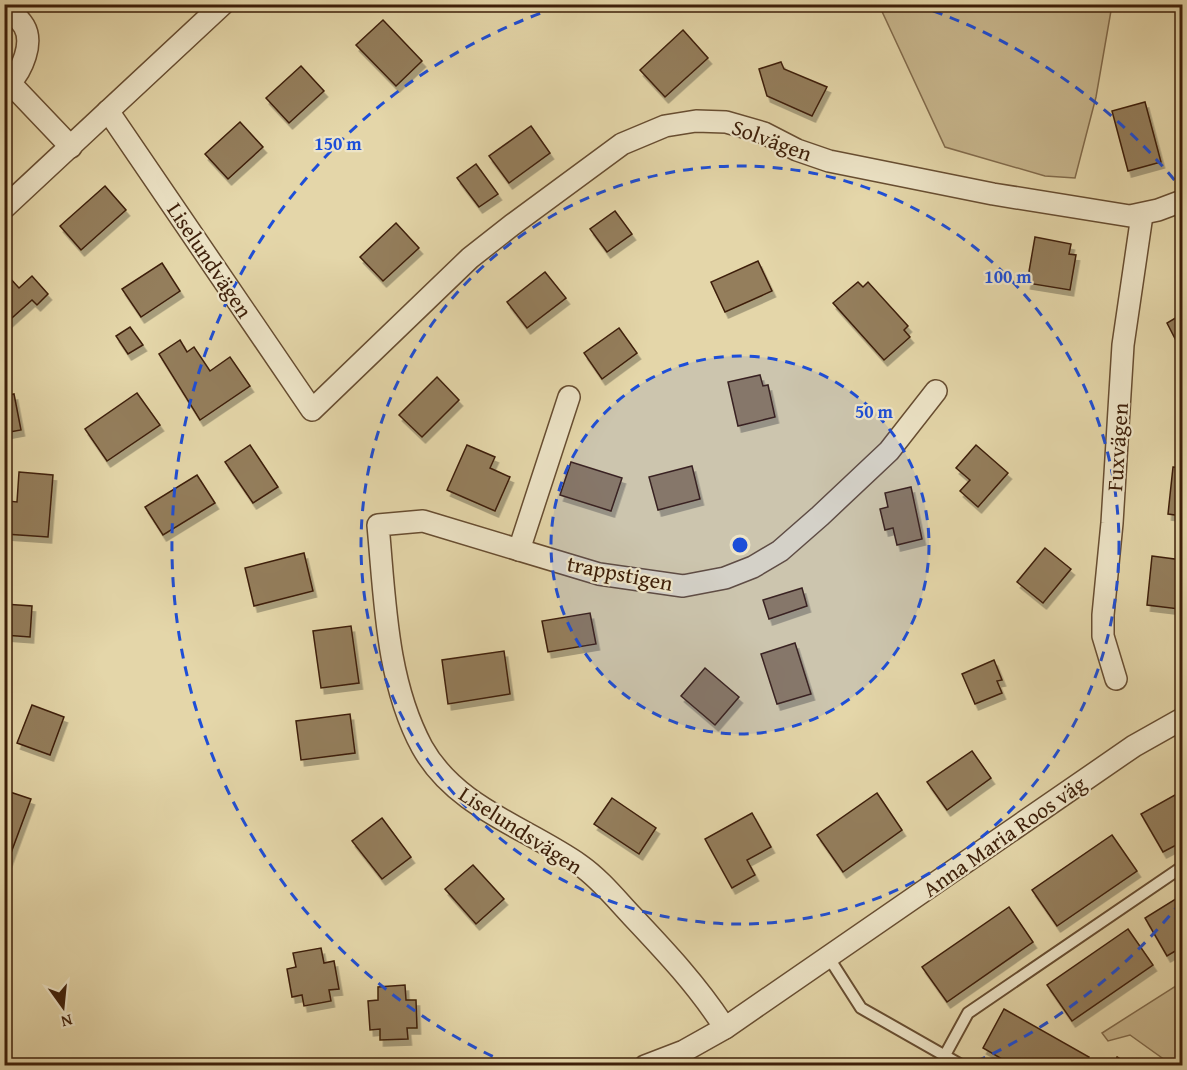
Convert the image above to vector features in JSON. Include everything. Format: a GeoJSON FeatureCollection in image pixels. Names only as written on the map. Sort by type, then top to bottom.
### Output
{"type":"FeatureCollection","features":[{"type":"Feature","properties":{"kind":"street"},"geometry":{"type":"LineString","coordinates":[[4,208],[223,4]]}},
{"type":"Feature","properties":{"kind":"street"},"geometry":{"type":"LineString","coordinates":[[4,5],[24,26],[28,40],[23,62],[10,83],[71,147]]}},
{"type":"Feature","properties":{"kind":"street","name":"Liselundvägen"},"geometry":{"type":"LineString","coordinates":[[108,111],[312,410]]}},
{"type":"Feature","properties":{"kind":"street","name":"Solvägen"},"geometry":{"type":"LineString","coordinates":[[312,410],[470,258],[622,144],[665,126],[696,121],[726,122],[764,133],[797,150],[829,160],[1051,204],[1130,216],[1142,215],[1182,201]]}},
{"type":"Feature","properties":{"kind":"street","name":"Fuxvägen"},"geometry":{"type":"LineString","coordinates":[[1116,679],[1103,636],[1103,615],[1112,523],[1123,345],[1142,215]]}},
{"type":"Feature","properties":{"kind":"street","name":"trappstigen"},"geometry":{"type":"LineString","coordinates":[[378,525],[423,521],[599,574],[683,586],[725,578],[753,567],[780,551],[820,516],[889,451],[936,391]]}},
{"type":"Feature","properties":{"kind":"street"},"geometry":{"type":"LineString","coordinates":[[519,550],[569,397]]}},
{"type":"Feature","properties":{"kind":"street","name":"Liselundsvägen"},"geometry":{"type":"LineString","coordinates":[[378,525],[393,659],[401,696],[423,747],[441,774],[466,798],[582,867],[679,966],[701,992],[725,1028]]}},
{"type":"Feature","properties":{"kind":"street","name":"Anna Maria Roos väg"},"geometry":{"type":"LineString","coordinates":[[645,1065],[684,1051],[725,1028],[1134,746],[1182,719]]}},
{"type":"Feature","properties":{"kind":"lane"},"geometry":{"type":"LineString","coordinates":[[945,1055],[968,1013],[1182,867]]}},
{"type":"Feature","properties":{"kind":"lane"},"geometry":{"type":"LineString","coordinates":[[829,958],[861,1008],[963,1065]]}},
{"type":"Feature","properties":{"kind":"shaded area"},"geometry":{"type":"Polygon","coordinates":[[[879,5],[1112,5],[1096,97],[1075,178],[1045,176],[945,147],[879,5]]]}},
{"type":"Feature","properties":{"kind":"shaded area"},"geometry":{"type":"Polygon","coordinates":[[[1182,982],[1182,1065],[1172,1065],[1130,1035],[1108,1041],[1102,1033],[1182,982]]]}},
{"type":"Feature","properties":{"kind":"building"},"geometry":{"type":"Polygon","coordinates":[[[383,20],[422,61],[396,86],[356,45],[383,20]]]}},
{"type":"Feature","properties":{"kind":"building"},"geometry":{"type":"Polygon","coordinates":[[[683,30],[708,58],[665,97],[640,70],[683,30]]]}},
{"type":"Feature","properties":{"kind":"building"},"geometry":{"type":"Polygon","coordinates":[[[781,62],[784,69],[827,87],[812,116],[767,96],[759,69],[781,62]]]}},
{"type":"Feature","properties":{"kind":"building"},"geometry":{"type":"Polygon","coordinates":[[[301,66],[324,91],[289,123],[266,98],[301,66]]]}},
{"type":"Feature","properties":{"kind":"building"},"geometry":{"type":"Polygon","coordinates":[[[1145,102],[1161,162],[1128,171],[1112,111],[1145,102]]]}},
{"type":"Feature","properties":{"kind":"building"},"geometry":{"type":"Polygon","coordinates":[[[240,122],[263,147],[228,179],[205,154],[240,122]]]}},
{"type":"Feature","properties":{"kind":"building"},"geometry":{"type":"Polygon","coordinates":[[[531,126],[550,153],[509,183],[489,156],[531,126]]]}},
{"type":"Feature","properties":{"kind":"building"},"geometry":{"type":"Polygon","coordinates":[[[476,164],[498,194],[479,207],[457,178],[476,164]]]}},
{"type":"Feature","properties":{"kind":"building"},"geometry":{"type":"Polygon","coordinates":[[[105,186],[126,210],[81,250],[60,226],[105,186]]]}},
{"type":"Feature","properties":{"kind":"building"},"geometry":{"type":"Polygon","coordinates":[[[615,211],[632,234],[607,252],[590,229],[615,211]]]}},
{"type":"Feature","properties":{"kind":"building"},"geometry":{"type":"Polygon","coordinates":[[[396,223],[419,248],[383,281],[360,257],[396,223]]]}},
{"type":"Feature","properties":{"kind":"building"},"geometry":{"type":"Polygon","coordinates":[[[1035,237],[1071,244],[1069,254],[1076,255],[1070,290],[1027,283],[1035,237]]]}},
{"type":"Feature","properties":{"kind":"building"},"geometry":{"type":"Polygon","coordinates":[[[758,261],[772,291],[725,312],[711,282],[758,261]]]}},
{"type":"Feature","properties":{"kind":"building"},"geometry":{"type":"Polygon","coordinates":[[[162,263],[180,291],[141,317],[122,289],[162,263]]]}},
{"type":"Feature","properties":{"kind":"building"},"geometry":{"type":"Polygon","coordinates":[[[545,272],[566,298],[527,328],[507,302],[545,272]]]}},
{"type":"Feature","properties":{"kind":"building"},"geometry":{"type":"Polygon","coordinates":[[[8,276],[19,288],[32,276],[48,294],[37,305],[32,300],[4,325],[4,280],[8,276]]]}},
{"type":"Feature","properties":{"kind":"building"},"geometry":{"type":"Polygon","coordinates":[[[858,282],[863,287],[868,282],[908,326],[904,330],[910,337],[884,360],[833,303],[858,282]]]}},
{"type":"Feature","properties":{"kind":"building"},"geometry":{"type":"Polygon","coordinates":[[[1182,314],[1182,352],[1167,323],[1182,314]]]}},
{"type":"Feature","properties":{"kind":"building"},"geometry":{"type":"Polygon","coordinates":[[[130,327],[143,345],[128,354],[116,336],[130,327]]]}},
{"type":"Feature","properties":{"kind":"building"},"geometry":{"type":"Polygon","coordinates":[[[619,328],[637,353],[602,379],[584,353],[619,328]]]}},
{"type":"Feature","properties":{"kind":"building"},"geometry":{"type":"Polygon","coordinates":[[[180,340],[187,352],[194,347],[210,371],[230,357],[250,386],[200,420],[159,354],[180,340]]]}},
{"type":"Feature","properties":{"kind":"building"},"geometry":{"type":"Polygon","coordinates":[[[760,375],[763,386],[768,385],[775,417],[738,426],[728,382],[760,375]]]}},
{"type":"Feature","properties":{"kind":"building"},"geometry":{"type":"Polygon","coordinates":[[[437,377],[459,400],[422,437],[399,415],[437,377]]]}},
{"type":"Feature","properties":{"kind":"building"},"geometry":{"type":"Polygon","coordinates":[[[137,393],[160,425],[107,461],[85,429],[137,393]]]}},
{"type":"Feature","properties":{"kind":"building"},"geometry":{"type":"Polygon","coordinates":[[[14,394],[21,430],[4,433],[4,396],[14,394]]]}},
{"type":"Feature","properties":{"kind":"building"},"geometry":{"type":"Polygon","coordinates":[[[250,445],[278,487],[253,503],[225,462],[250,445]]]}},
{"type":"Feature","properties":{"kind":"building"},"geometry":{"type":"Polygon","coordinates":[[[467,445],[495,457],[490,468],[510,477],[495,511],[447,490],[467,445]]]}},
{"type":"Feature","properties":{"kind":"building"},"geometry":{"type":"Polygon","coordinates":[[[976,445],[1008,473],[978,507],[960,491],[970,480],[956,468],[976,445]]]}},
{"type":"Feature","properties":{"kind":"building"},"geometry":{"type":"Polygon","coordinates":[[[571,462],[622,478],[611,511],[560,495],[571,462]]]}},
{"type":"Feature","properties":{"kind":"building"},"geometry":{"type":"Polygon","coordinates":[[[692,466],[700,499],[658,510],[649,477],[692,466]]]}},
{"type":"Feature","properties":{"kind":"building"},"geometry":{"type":"Polygon","coordinates":[[[1173,467],[1182,468],[1182,516],[1168,514],[1173,467]]]}},
{"type":"Feature","properties":{"kind":"building"},"geometry":{"type":"Polygon","coordinates":[[[19,472],[53,475],[48,537],[5,534],[8,501],[17,502],[19,472]]]}},
{"type":"Feature","properties":{"kind":"building"},"geometry":{"type":"Polygon","coordinates":[[[197,475],[215,503],[163,535],[145,507],[197,475]]]}},
{"type":"Feature","properties":{"kind":"building"},"geometry":{"type":"Polygon","coordinates":[[[911,487],[922,539],[897,545],[893,528],[885,530],[880,509],[888,507],[885,493],[911,487]]]}},
{"type":"Feature","properties":{"kind":"building"},"geometry":{"type":"Polygon","coordinates":[[[1045,548],[1071,569],[1043,603],[1017,582],[1045,548]]]}},
{"type":"Feature","properties":{"kind":"building"},"geometry":{"type":"Polygon","coordinates":[[[304,553],[313,591],[254,606],[245,568],[304,553]]]}},
{"type":"Feature","properties":{"kind":"building"},"geometry":{"type":"Polygon","coordinates":[[[1152,556],[1182,560],[1179,609],[1147,605],[1152,556]]]}},
{"type":"Feature","properties":{"kind":"building"},"geometry":{"type":"Polygon","coordinates":[[[802,588],[807,606],[769,619],[763,600],[802,588]]]}},
{"type":"Feature","properties":{"kind":"building"},"geometry":{"type":"Polygon","coordinates":[[[4,604],[32,606],[30,637],[4,635],[4,604]]]}},
{"type":"Feature","properties":{"kind":"building"},"geometry":{"type":"Polygon","coordinates":[[[590,613],[596,644],[548,652],[542,621],[590,613]]]}},
{"type":"Feature","properties":{"kind":"building"},"geometry":{"type":"Polygon","coordinates":[[[351,626],[359,683],[321,688],[313,631],[351,626]]]}},
{"type":"Feature","properties":{"kind":"building"},"geometry":{"type":"Polygon","coordinates":[[[795,643],[811,694],[777,704],[761,654],[795,643]]]}},
{"type":"Feature","properties":{"kind":"building"},"geometry":{"type":"Polygon","coordinates":[[[504,651],[510,694],[448,704],[442,660],[504,651]]]}},
{"type":"Feature","properties":{"kind":"building"},"geometry":{"type":"Polygon","coordinates":[[[994,660],[1002,680],[997,681],[1002,693],[975,704],[962,674],[994,660]]]}},
{"type":"Feature","properties":{"kind":"building"},"geometry":{"type":"Polygon","coordinates":[[[705,668],[739,697],[715,725],[681,696],[705,668]]]}},
{"type":"Feature","properties":{"kind":"building"},"geometry":{"type":"Polygon","coordinates":[[[32,705],[64,717],[50,755],[17,743],[32,705]]]}},
{"type":"Feature","properties":{"kind":"building"},"geometry":{"type":"Polygon","coordinates":[[[350,714],[355,753],[301,760],[296,721],[350,714]]]}},
{"type":"Feature","properties":{"kind":"building"},"geometry":{"type":"Polygon","coordinates":[[[972,751],[991,778],[947,810],[927,782],[972,751]]]}},
{"type":"Feature","properties":{"kind":"building"},"geometry":{"type":"Polygon","coordinates":[[[4,790],[31,799],[8,861],[4,860],[4,790]]]}},
{"type":"Feature","properties":{"kind":"building"},"geometry":{"type":"Polygon","coordinates":[[[1182,791],[1182,842],[1163,852],[1141,814],[1182,791]]]}},
{"type":"Feature","properties":{"kind":"building"},"geometry":{"type":"Polygon","coordinates":[[[877,793],[902,830],[843,872],[817,835],[877,793]]]}},
{"type":"Feature","properties":{"kind":"building"},"geometry":{"type":"Polygon","coordinates":[[[612,798],[656,828],[639,854],[594,824],[612,798]]]}},
{"type":"Feature","properties":{"kind":"building"},"geometry":{"type":"Polygon","coordinates":[[[752,813],[771,847],[747,860],[755,875],[732,888],[705,839],[752,813]]]}},
{"type":"Feature","properties":{"kind":"building"},"geometry":{"type":"Polygon","coordinates":[[[382,818],[411,857],[382,879],[352,841],[382,818]]]}},
{"type":"Feature","properties":{"kind":"building"},"geometry":{"type":"Polygon","coordinates":[[[1112,835],[1137,871],[1057,926],[1032,890],[1112,835]]]}},
{"type":"Feature","properties":{"kind":"building"},"geometry":{"type":"Polygon","coordinates":[[[473,865],[504,899],[476,924],[445,889],[473,865]]]}},
{"type":"Feature","properties":{"kind":"building"},"geometry":{"type":"Polygon","coordinates":[[[1182,895],[1182,947],[1167,956],[1145,918],[1182,895]]]}},
{"type":"Feature","properties":{"kind":"building"},"geometry":{"type":"Polygon","coordinates":[[[1009,907],[1033,942],[947,1002],[922,967],[1009,907]]]}},
{"type":"Feature","properties":{"kind":"building"},"geometry":{"type":"Polygon","coordinates":[[[1128,929],[1153,965],[1072,1021],[1047,985],[1128,929]]]}},
{"type":"Feature","properties":{"kind":"building"},"geometry":{"type":"Polygon","coordinates":[[[321,948],[324,963],[334,961],[339,989],[329,990],[331,1001],[304,1006],[302,995],[292,997],[287,969],[296,967],[293,953],[321,948]]]}},
{"type":"Feature","properties":{"kind":"building"},"geometry":{"type":"Polygon","coordinates":[[[405,985],[406,1000],[416,1000],[417,1028],[407,1028],[408,1039],[380,1040],[380,1029],[370,1030],[368,1001],[378,1000],[378,987],[405,985]]]}},
{"type":"Feature","properties":{"kind":"building"},"geometry":{"type":"Polygon","coordinates":[[[1004,1009],[1089,1057],[1084,1066],[1014,1066],[983,1048],[1004,1009]]]}},
{"type":"Feature","properties":{"kind":"building"},"geometry":{"type":"Polygon","coordinates":[[[1117,1057],[1132,1066],[1113,1066],[1117,1057]]]}}]}
